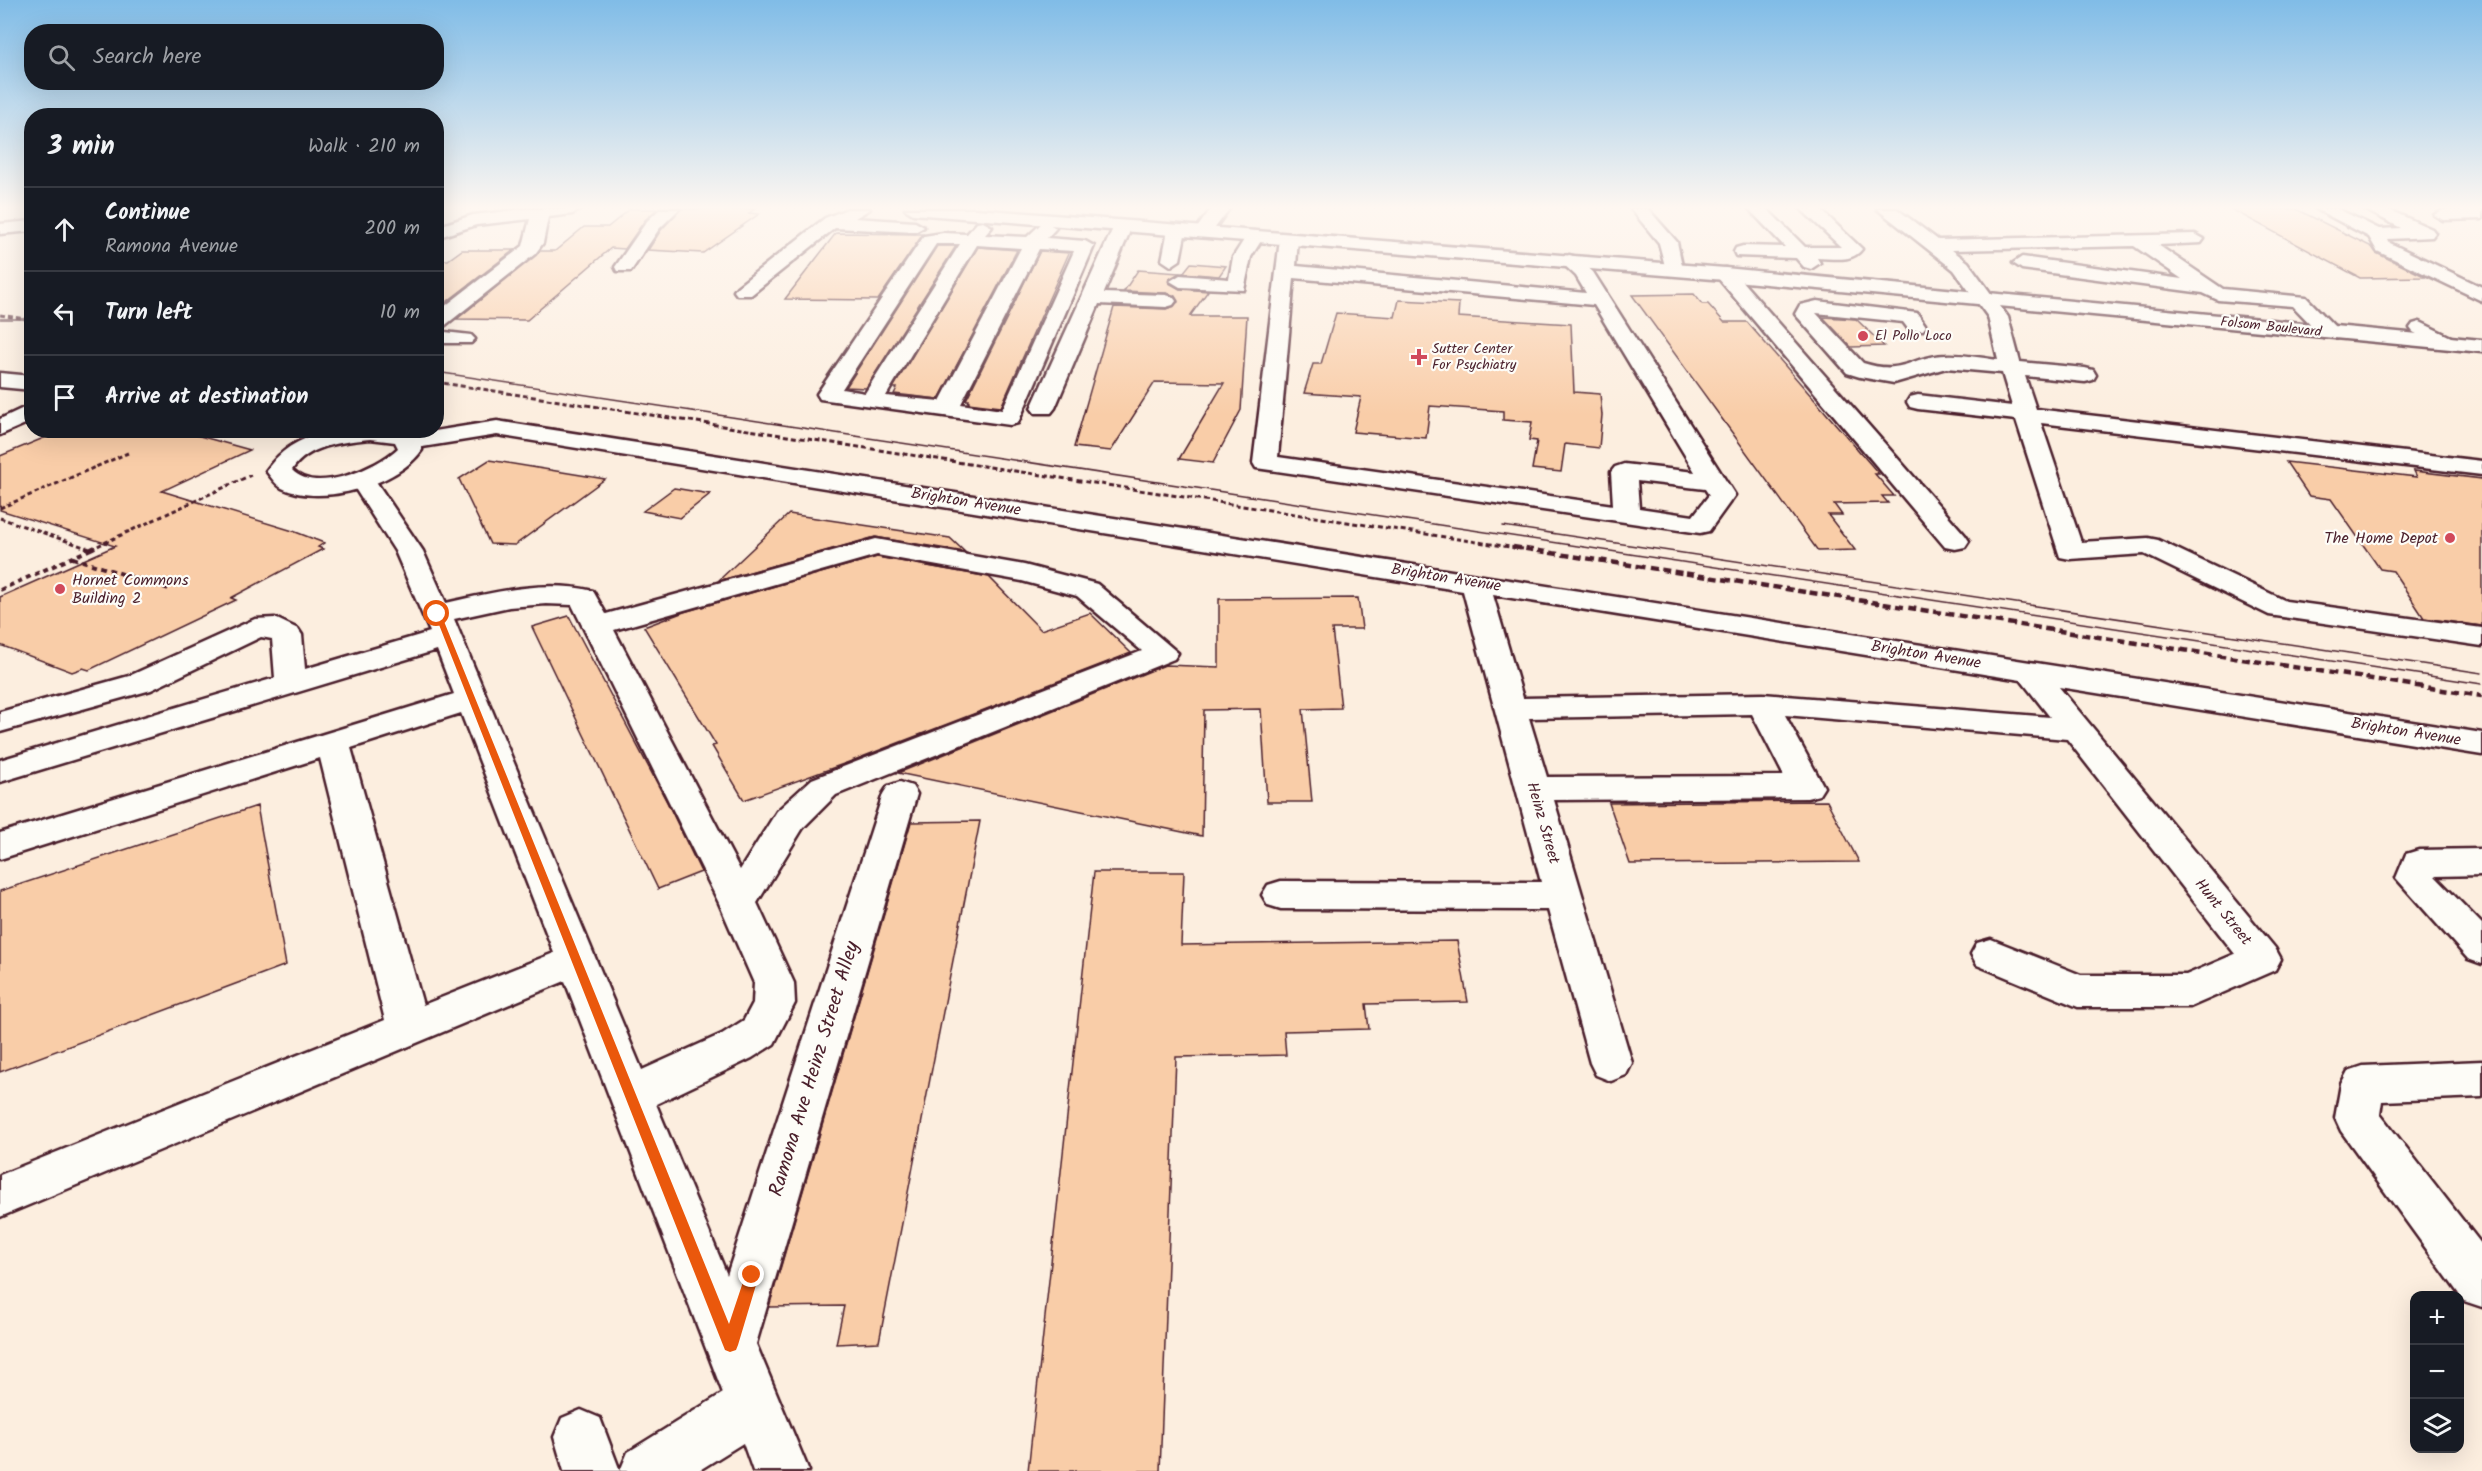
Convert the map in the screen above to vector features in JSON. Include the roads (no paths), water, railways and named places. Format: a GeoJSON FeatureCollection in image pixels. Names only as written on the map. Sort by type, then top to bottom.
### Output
{"type":"FeatureCollection","features":[{"type":"Feature","properties":{"kind":"main road"},"geometry":{"type":"LineString","coordinates":[[444,317],[494,278]]}},
{"type":"Feature","properties":{"kind":"main road"},"geometry":{"type":"LineString","coordinates":[[744,291],[761,278]]}},
{"type":"Feature","properties":{"kind":"main road"},"geometry":{"type":"LineString","coordinates":[[905,278],[828,394],[1010,418],[1071,278]]}},
{"type":"Feature","properties":{"kind":"main road"},"geometry":{"type":"LineString","coordinates":[[871,401],[948,278]]}},
{"type":"Feature","properties":{"kind":"main road"},"geometry":{"type":"LineString","coordinates":[[947,409],[1015,278]]}},
{"type":"Feature","properties":{"kind":"main road"},"geometry":{"type":"LineString","coordinates":[[1043,408],[1100,278]]}},
{"type":"Feature","properties":{"kind":"main road"},"geometry":{"type":"LineString","coordinates":[[1180,281],[1237,286],[1238,278]]}},
{"type":"Feature","properties":{"kind":"main road"},"geometry":{"type":"LineString","coordinates":[[1285,278],[1265,463],[1700,525],[1722,495],[1586,278]]}},
{"type":"Feature","properties":{"kind":"main road"},"geometry":{"type":"LineString","coordinates":[[1358,278],[1600,300]]}},
{"type":"Feature","properties":{"kind":"main road"},"geometry":{"type":"LineString","coordinates":[[1728,278],[1955,541]]}},
{"type":"Feature","properties":{"kind":"main road","name":"Folsom Boulevard"},"geometry":{"type":"LineString","coordinates":[[1762,278],[2482,346]]}},
{"type":"Feature","properties":{"kind":"main road"},"geometry":{"type":"LineString","coordinates":[[1822,278],[1827,284]]}},
{"type":"Feature","properties":{"kind":"main road"},"geometry":{"type":"LineString","coordinates":[[1971,278],[1998,317],[2025,414],[2070,551],[2148,546],[2279,609],[2482,637]]}},
{"type":"Feature","properties":{"kind":"main road"},"geometry":{"type":"LineString","coordinates":[[2131,278],[2208,288]]}},
{"type":"Feature","properties":{"kind":"main road"},"geometry":{"type":"LineString","coordinates":[[2193,278],[2218,294],[2299,301],[2330,333]]}},
{"type":"Feature","properties":{"kind":"main road"},"geometry":{"type":"LineString","coordinates":[[2446,278],[2482,295]]}},
{"type":"Feature","properties":{"kind":"main road"},"geometry":{"type":"LineString","coordinates":[[1091,298],[1166,301]]}},
{"type":"Feature","properties":{"kind":"main road"},"geometry":{"type":"LineString","coordinates":[[1916,326],[1910,317],[1817,307],[1807,309],[1805,314],[1856,368],[1894,376],[1945,361],[2085,375]]}},
{"type":"Feature","properties":{"kind":"main road"},"geometry":{"type":"LineString","coordinates":[[2420,328],[2448,343]]}},
{"type":"Feature","properties":{"kind":"main road"},"geometry":{"type":"LineString","coordinates":[[444,338],[464,339]]}},
{"type":"Feature","properties":{"kind":"main road"},"geometry":{"type":"LineString","coordinates":[[0,371],[24,373]]}},
{"type":"Feature","properties":{"kind":"main road"},"geometry":{"type":"LineString","coordinates":[[0,380],[24,382]]}},
{"type":"Feature","properties":{"kind":"main road"},"geometry":{"type":"LineString","coordinates":[[1917,402],[2482,468]]}},
{"type":"Feature","properties":{"kind":"main road"},"geometry":{"type":"LineString","coordinates":[[0,428],[24,415]]}},
{"type":"Feature","properties":{"kind":"main road","name":"Brighton Avenue"},"geometry":{"type":"LineString","coordinates":[[444,437],[497,428],[2482,744]]}},
{"type":"Feature","properties":{"kind":"main road"},"geometry":{"type":"LineString","coordinates":[[334,438],[297,441],[279,471],[282,479],[292,484],[329,486],[362,479],[391,468],[404,459],[410,450],[410,442],[405,438]]}},
{"type":"Feature","properties":{"kind":"main road","name":"Brighton Avenue"},"geometry":{"type":"LineString","coordinates":[[410,442],[435,438]]}},
{"type":"Feature","properties":{"kind":"main road"},"geometry":{"type":"LineString","coordinates":[[1626,514],[1624,472],[1714,482]]}},
{"type":"Feature","properties":{"kind":"main road"},"geometry":{"type":"LineString","coordinates":[[362,479],[409,551],[442,625],[781,1471]]}},
{"type":"Feature","properties":{"kind":"main road"},"geometry":{"type":"LineString","coordinates":[[598,626],[876,547],[1024,573],[1087,590],[1163,653],[824,787],[790,820],[738,903]]}},
{"type":"Feature","properties":{"kind":"main road","name":"Heinz Street"},"geometry":{"type":"LineString","coordinates":[[1474,583],[1611,1063]]}},
{"type":"Feature","properties":{"kind":"main road"},"geometry":{"type":"LineString","coordinates":[[0,771],[291,684],[514,596],[555,593],[583,597],[738,903],[774,983],[774,1003],[759,1032],[737,1046],[631,1095]]}},
{"type":"Feature","properties":{"kind":"main road"},"geometry":{"type":"LineString","coordinates":[[0,722],[140,683],[255,628],[275,627],[287,635],[291,684]]}},
{"type":"Feature","properties":{"kind":"main road","name":"Hunt Street"},"geometry":{"type":"LineString","coordinates":[[1992,954],[2078,991],[2190,991],[2260,959],[2031,672]]}},
{"type":"Feature","properties":{"kind":"main road"},"geometry":{"type":"LineString","coordinates":[[0,846],[472,699]]}},
{"type":"Feature","properties":{"kind":"main road"},"geometry":{"type":"LineString","coordinates":[[73,701],[73,749]]}},
{"type":"Feature","properties":{"kind":"main road"},"geometry":{"type":"LineString","coordinates":[[1533,789],[1807,787],[1762,704]]}},
{"type":"Feature","properties":{"kind":"main road"},"geometry":{"type":"LineString","coordinates":[[1510,708],[1762,704],[1872,711],[2078,730]]}},
{"type":"Feature","properties":{"kind":"main road"},"geometry":{"type":"LineString","coordinates":[[333,742],[408,1028]]}},
{"type":"Feature","properties":{"kind":"main road","name":"Ramona Ave Heinz Street Alley"},"geometry":{"type":"LineString","coordinates":[[730,1345],[900,794]]}},
{"type":"Feature","properties":{"kind":"main road"},"geometry":{"type":"LineString","coordinates":[[2482,862],[2419,863],[2415,878],[2482,950]]}},
{"type":"Feature","properties":{"kind":"main road"},"geometry":{"type":"LineString","coordinates":[[1281,896],[1563,896]]}},
{"type":"Feature","properties":{"kind":"main road"},"geometry":{"type":"LineString","coordinates":[[0,1196],[576,960]]}},
{"type":"Feature","properties":{"kind":"main road"},"geometry":{"type":"LineString","coordinates":[[2482,1079],[2363,1084],[2357,1119],[2482,1284]]}},
{"type":"Feature","properties":{"kind":"main road"},"geometry":{"type":"LineString","coordinates":[[647,1471],[754,1405]]}},
{"type":"Feature","properties":{"kind":"tram line"},"geometry":{"type":"LineString","coordinates":[[0,319],[24,319]]}},
{"type":"Feature","properties":{"kind":"tram line"},"geometry":{"type":"LineString","coordinates":[[444,373],[2482,684]]}},
{"type":"Feature","properties":{"kind":"tram line"},"geometry":{"type":"LineString","coordinates":[[1503,526],[2482,673]]}},
{"type":"Feature","properties":{"kind":"railway"},"geometry":{"type":"LineString","coordinates":[[0,315],[24,319]]}},
{"type":"Feature","properties":{"kind":"railway"},"geometry":{"type":"LineString","coordinates":[[444,383],[1523,549]]}},
{"type":"Feature","properties":{"kind":"railway"},"geometry":{"type":"LineString","coordinates":[[1513,547],[2482,696]]}},
{"type":"Feature","properties":{"kind":"place","name":"El Pollo Loco"},"geometry":{"type":"Point","coordinates":[1863,336]}},
{"type":"Feature","properties":{"kind":"place","name":"Sutter Center For Psychiatry"},"geometry":{"type":"Point","coordinates":[1419,357]}},
{"type":"Feature","properties":{"kind":"place","name":"The Home Depot"},"geometry":{"type":"Point","coordinates":[2450,538]}},
{"type":"Feature","properties":{"kind":"place","name":"Hornet Commons Building 2"},"geometry":{"type":"Point","coordinates":[60,589]}}]}
